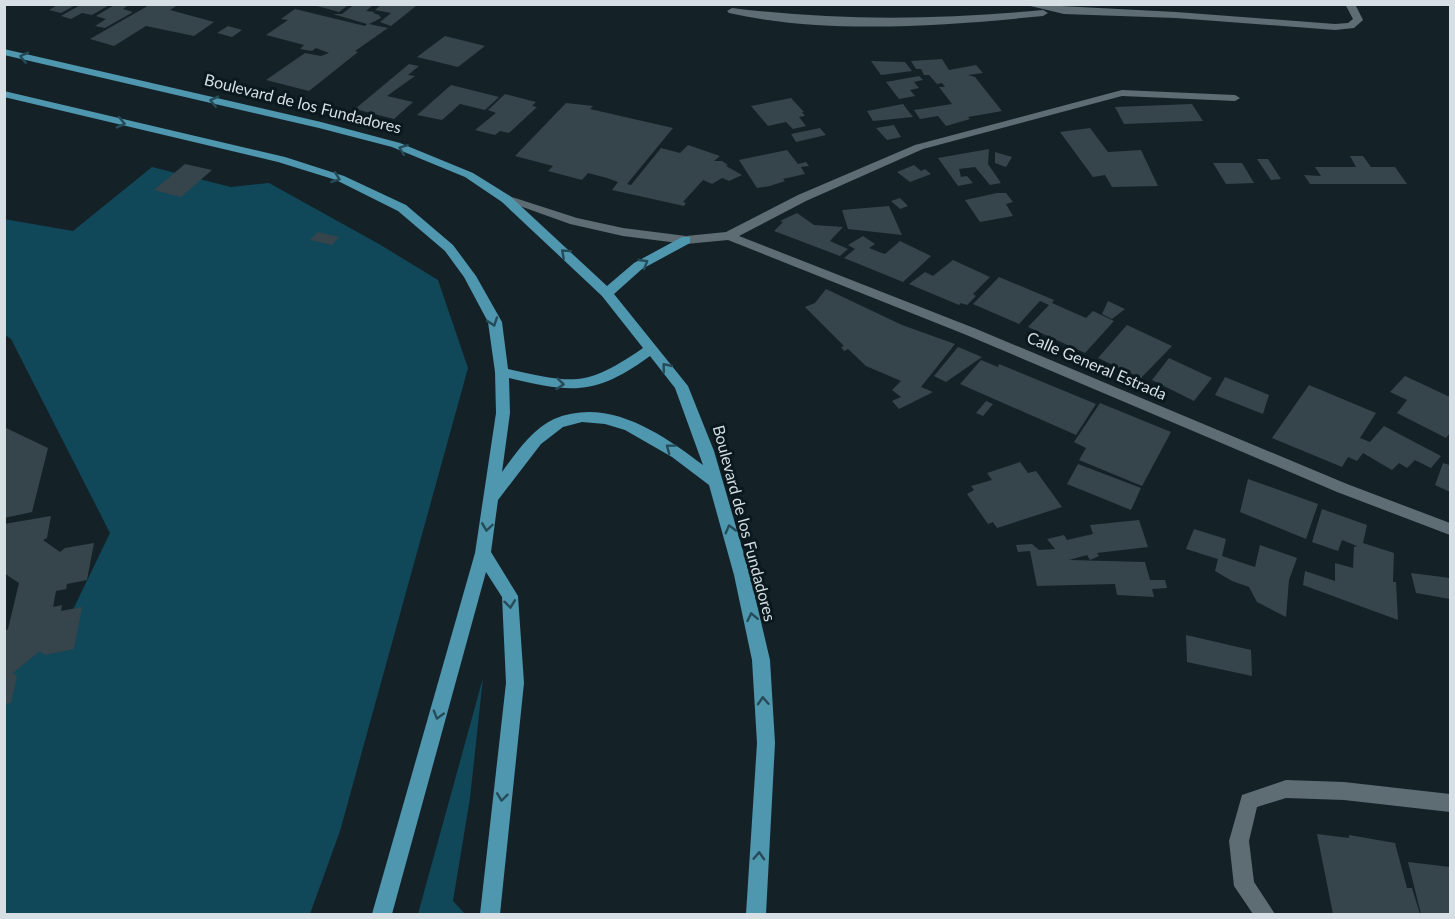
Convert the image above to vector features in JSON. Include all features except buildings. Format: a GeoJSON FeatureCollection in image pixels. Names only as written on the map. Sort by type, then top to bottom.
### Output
{"type":"FeatureCollection","features":[{"type":"Feature","properties":{"kind":"main road","name":"Boulevard de los Fundadores"},"geometry":{"type":"LineString","coordinates":[[4,52],[321,125],[396,145],[469,175],[506,199],[607,293],[681,386],[699,425],[742,575],[761,660],[766,743],[756,915]]}},
{"type":"Feature","properties":{"kind":"main road"},"geometry":{"type":"LineString","coordinates":[[4,94],[281,159],[340,178],[402,207],[449,248],[470,276],[495,322],[502,372],[501,430],[483,553],[382,915]]}},
{"type":"Feature","properties":{"kind":"main road"},"geometry":{"type":"LineString","coordinates":[[607,293],[638,266],[686,240]]}},
{"type":"Feature","properties":{"kind":"main road"},"geometry":{"type":"LineString","coordinates":[[502,372],[556,384],[580,385],[605,379],[651,349]]}},
{"type":"Feature","properties":{"kind":"main road"},"geometry":{"type":"LineString","coordinates":[[491,499],[537,439],[564,421],[585,418],[631,425],[656,438],[717,483]]}},
{"type":"Feature","properties":{"kind":"main road"},"geometry":{"type":"LineString","coordinates":[[483,553],[510,596],[515,683],[490,915]]}},
{"type":"Feature","properties":{"kind":"street"},"geometry":{"type":"LineString","coordinates":[[1026,4],[1064,11]]}},
{"type":"Feature","properties":{"kind":"street"},"geometry":{"type":"LineString","coordinates":[[732,11],[831,21],[900,22],[976,20],[1064,11],[1176,15],[1335,27],[1351,26],[1358,20],[1350,4]]}},
{"type":"Feature","properties":{"kind":"street","name":"Calle General Estrada"},"geometry":{"type":"LineString","coordinates":[[506,199],[574,221],[623,232],[686,240],[729,236],[802,198],[919,147],[1122,93],[1235,98]]}},
{"type":"Feature","properties":{"kind":"street","name":"Calle General Estrada"},"geometry":{"type":"LineString","coordinates":[[729,236],[969,331],[1342,488],[1450,529]]}},
{"type":"Feature","properties":{"kind":"street"},"geometry":{"type":"LineString","coordinates":[[1265,915],[1244,886],[1239,841],[1249,801],[1286,789],[1344,791],[1450,803]]}},
{"type":"Feature","properties":{"kind":"shaded area"},"geometry":{"type":"Polygon","coordinates":[[[152,167],[231,187],[269,183],[379,244],[438,280],[468,368],[340,831],[310,914],[5,914],[5,664],[67,622],[110,533],[11,339],[5,335],[4,219],[73,231],[152,167]]]}},
{"type":"Feature","properties":{"kind":"shaded area"},"geometry":{"type":"Polygon","coordinates":[[[483,678],[470,798],[453,901],[465,914],[418,914],[483,678]]]}}]}
